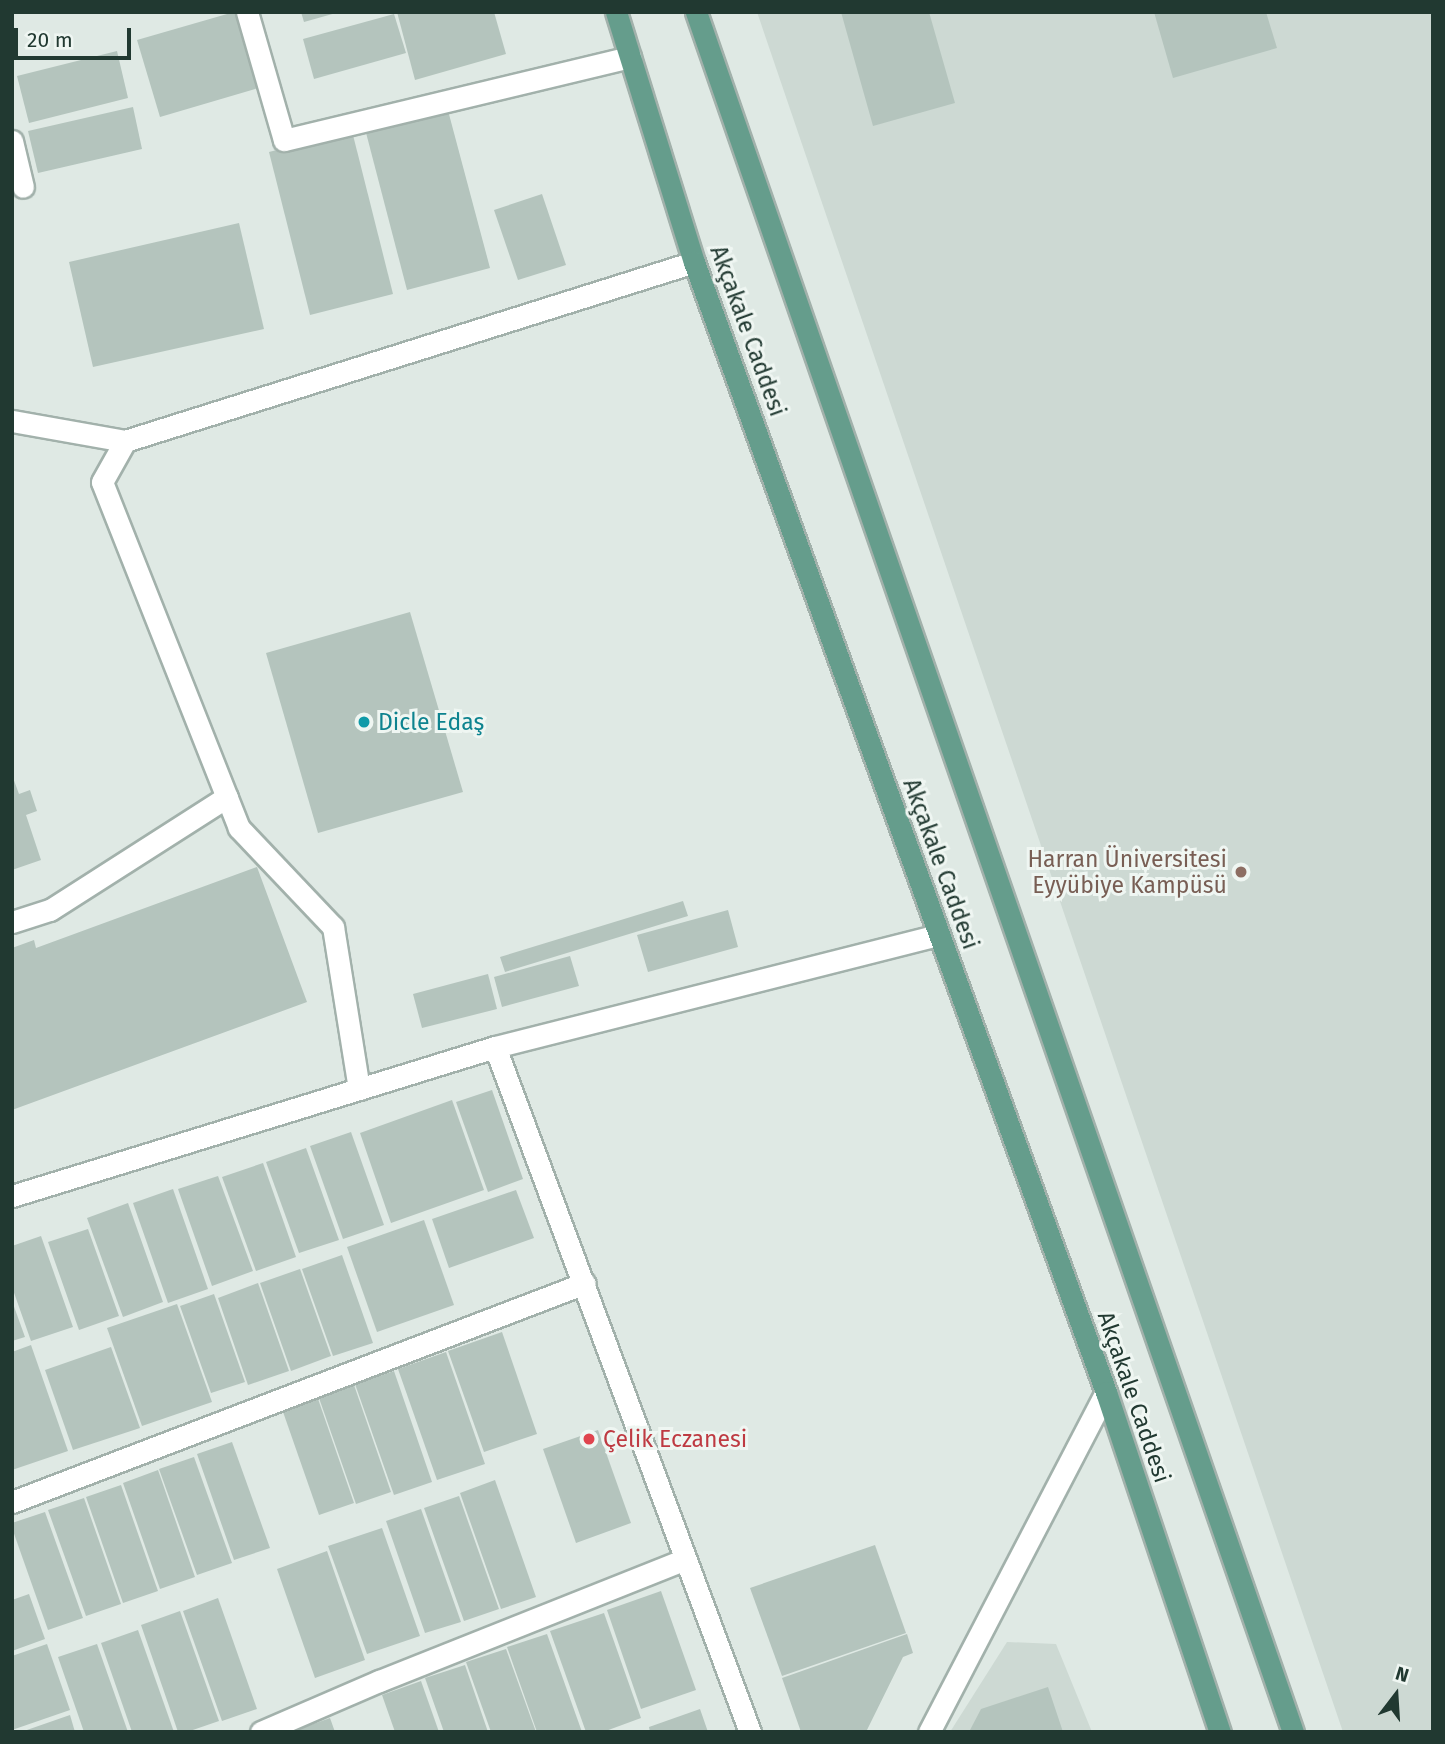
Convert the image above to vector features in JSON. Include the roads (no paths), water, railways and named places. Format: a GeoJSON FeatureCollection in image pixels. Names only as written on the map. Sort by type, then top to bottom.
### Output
{"type":"FeatureCollection","features":[{"type":"Feature","properties":{"kind":"main road","name":"Akçakale Caddesi"},"geometry":{"type":"LineString","coordinates":[[616,12],[694,262],[1106,1392],[1220,1732]]}},
{"type":"Feature","properties":{"kind":"main road","name":"Akçakale Caddesi"},"geometry":{"type":"LineString","coordinates":[[696,12],[1293,1732]]}},
{"type":"Feature","properties":{"kind":"street"},"geometry":{"type":"LineString","coordinates":[[247,12],[284,140],[630,57]]}},
{"type":"Feature","properties":{"kind":"street"},"geometry":{"type":"LineString","coordinates":[[12,141],[23,187]]}},
{"type":"Feature","properties":{"kind":"street"},"geometry":{"type":"LineString","coordinates":[[12,421],[125,441],[694,262]]}},
{"type":"Feature","properties":{"kind":"street"},"geometry":{"type":"LineString","coordinates":[[125,441],[103,482],[239,828],[333,927],[359,1089]]}},
{"type":"Feature","properties":{"kind":"street"},"geometry":{"type":"LineString","coordinates":[[12,922],[50,910],[227,797]]}},
{"type":"Feature","properties":{"kind":"street"},"geometry":{"type":"LineString","coordinates":[[12,1196],[495,1047],[939,935]]}},
{"type":"Feature","properties":{"kind":"street"},"geometry":{"type":"LineString","coordinates":[[495,1047],[750,1732]]}},
{"type":"Feature","properties":{"kind":"street"},"geometry":{"type":"LineString","coordinates":[[12,1502],[584,1283]]}},
{"type":"Feature","properties":{"kind":"street"},"geometry":{"type":"LineString","coordinates":[[929,1732],[1106,1392]]}},
{"type":"Feature","properties":{"kind":"street"},"geometry":{"type":"LineString","coordinates":[[261,1732],[379,1681],[685,1559]]}},
{"type":"Feature","properties":{"kind":"place","name":"Dicle Edaş"},"geometry":{"type":"Point","coordinates":[364,722]}},
{"type":"Feature","properties":{"kind":"place","name":"Harran Üniversitesi Eyyübiye Kampüsü"},"geometry":{"type":"Point","coordinates":[1241,872]}},
{"type":"Feature","properties":{"kind":"place","name":"Çelik Eczanesi"},"geometry":{"type":"Point","coordinates":[589,1439]}}]}
